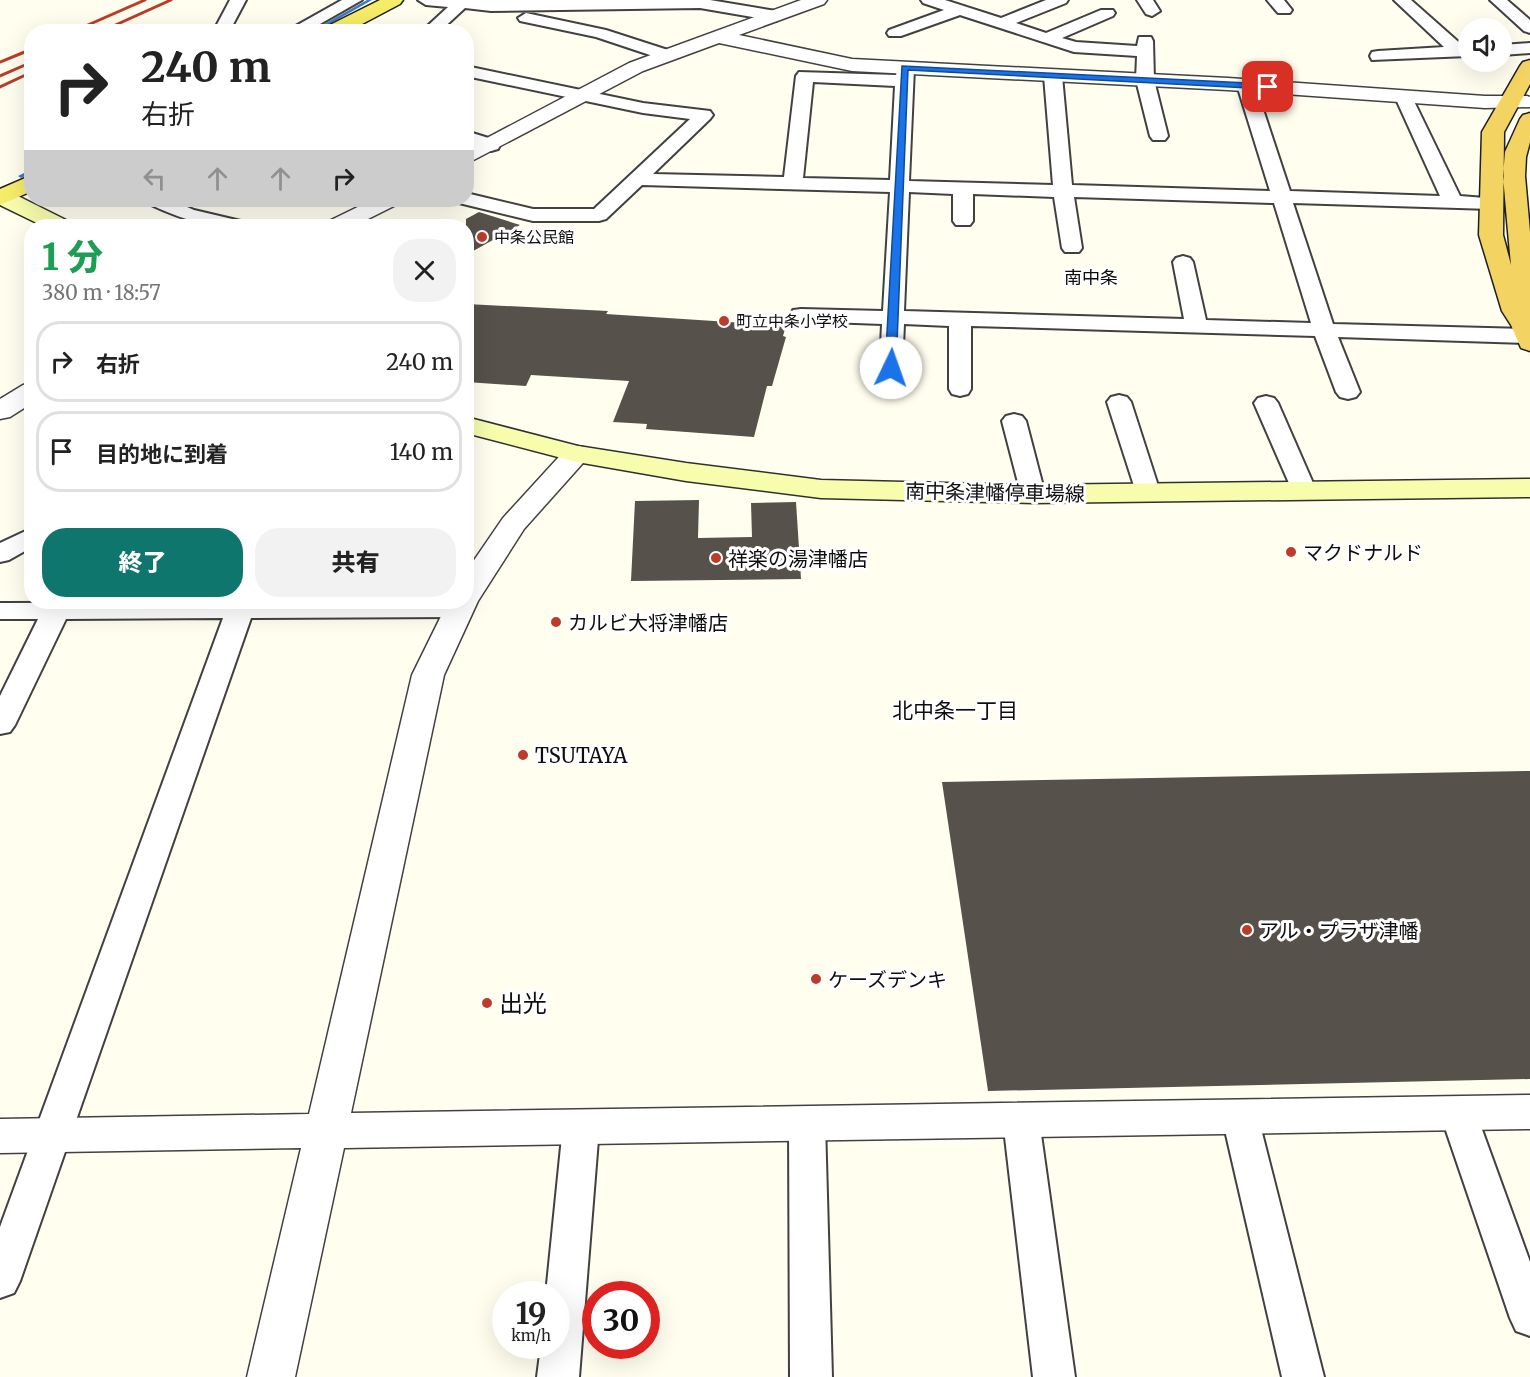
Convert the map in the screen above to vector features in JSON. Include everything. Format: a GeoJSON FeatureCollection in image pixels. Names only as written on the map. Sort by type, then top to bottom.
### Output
{"type":"FeatureCollection","features":[{"type":"Feature","properties":{"kind":"highway"},"geometry":{"type":"LineString","coordinates":[[1528,335],[1527,285],[1520,251],[1515,156],[1530,66]]}},
{"type":"Feature","properties":{"kind":"highway"},"geometry":{"type":"LineString","coordinates":[[1522,108],[1493,132],[1491,235],[1514,311],[1528,335]]}},
{"type":"Feature","properties":{"kind":"main road"},"geometry":{"type":"LineString","coordinates":[[347,24],[394,0]]}},
{"type":"Feature","properties":{"kind":"main road"},"geometry":{"type":"LineString","coordinates":[[1,197],[24,186]]}},
{"type":"Feature","properties":{"kind":"main road"},"geometry":{"type":"LineString","coordinates":[[1,197],[46,219]]}},
{"type":"Feature","properties":{"kind":"main road","name":"南中条津幡停車場線"},"geometry":{"type":"LineString","coordinates":[[474,427],[577,454],[686,472],[821,489],[1033,494],[1530,488]]}},
{"type":"Feature","properties":{"kind":"street"},"geometry":{"type":"LineString","coordinates":[[225,24],[238,0]]}},
{"type":"Feature","properties":{"kind":"street"},"geometry":{"type":"LineString","coordinates":[[308,24],[354,0]]}},
{"type":"Feature","properties":{"kind":"street"},"geometry":{"type":"LineString","coordinates":[[426,0],[462,3],[700,3],[776,16]]}},
{"type":"Feature","properties":{"kind":"street"},"geometry":{"type":"LineString","coordinates":[[474,154],[636,68],[818,0]]}},
{"type":"Feature","properties":{"kind":"street"},"geometry":{"type":"LineString","coordinates":[[1002,23],[1060,0]]}},
{"type":"Feature","properties":{"kind":"street"},"geometry":{"type":"LineString","coordinates":[[1402,0],[1458,47]]}},
{"type":"Feature","properties":{"kind":"street"},"geometry":{"type":"LineString","coordinates":[[1498,0],[1530,28]]}},
{"type":"Feature","properties":{"kind":"street"},"geometry":{"type":"LineString","coordinates":[[934,1],[1074,46],[1144,46],[1145,80],[1159,136]]}},
{"type":"Feature","properties":{"kind":"street"},"geometry":{"type":"LineString","coordinates":[[438,24],[462,3]]}},
{"type":"Feature","properties":{"kind":"street"},"geometry":{"type":"LineString","coordinates":[[501,3],[503,11],[508,15],[600,33],[668,56]]}},
{"type":"Feature","properties":{"kind":"street"},"geometry":{"type":"LineString","coordinates":[[895,33],[959,10]]}},
{"type":"Feature","properties":{"kind":"street"},"geometry":{"type":"LineString","coordinates":[[1047,38],[1107,13]]}},
{"type":"Feature","properties":{"kind":"street"},"geometry":{"type":"LineString","coordinates":[[719,37],[904,74]]}},
{"type":"Feature","properties":{"kind":"street"},"geometry":{"type":"LineString","coordinates":[[1512,49],[1530,48]]}},
{"type":"Feature","properties":{"kind":"street"},"geometry":{"type":"LineString","coordinates":[[1378,56],[1458,52]]}},
{"type":"Feature","properties":{"kind":"street"},"geometry":{"type":"LineString","coordinates":[[474,73],[643,108],[704,115],[599,215],[533,214],[474,201]]}},
{"type":"Feature","properties":{"kind":"street"},"geometry":{"type":"LineString","coordinates":[[891,368],[904,74]]}},
{"type":"Feature","properties":{"kind":"street"},"geometry":{"type":"LineString","coordinates":[[793,184],[805,76],[904,74],[1145,80],[1245,85],[1522,108]]}},
{"type":"Feature","properties":{"kind":"street"},"geometry":{"type":"LineString","coordinates":[[1053,76],[1063,191],[1072,248]]}},
{"type":"Feature","properties":{"kind":"street"},"geometry":{"type":"LineString","coordinates":[[1245,85],[1324,330],[1348,392]]}},
{"type":"Feature","properties":{"kind":"street"},"geometry":{"type":"LineString","coordinates":[[1404,97],[1453,202]]}},
{"type":"Feature","properties":{"kind":"street"},"geometry":{"type":"LineString","coordinates":[[474,139],[491,145]]}},
{"type":"Feature","properties":{"kind":"street"},"geometry":{"type":"LineString","coordinates":[[638,179],[1491,203]]}},
{"type":"Feature","properties":{"kind":"street"},"geometry":{"type":"LineString","coordinates":[[963,188],[963,221]]}},
{"type":"Feature","properties":{"kind":"street"},"geometry":{"type":"LineString","coordinates":[[172,207],[187,214],[208,219]]}},
{"type":"Feature","properties":{"kind":"street"},"geometry":{"type":"LineString","coordinates":[[351,219],[374,207]]}},
{"type":"Feature","properties":{"kind":"street"},"geometry":{"type":"LineString","coordinates":[[1183,262],[1196,326]]}},
{"type":"Feature","properties":{"kind":"street"},"geometry":{"type":"LineString","coordinates":[[801,315],[1528,335]]}},
{"type":"Feature","properties":{"kind":"street"},"geometry":{"type":"LineString","coordinates":[[960,319],[960,389]]}},
{"type":"Feature","properties":{"kind":"street"},"geometry":{"type":"LineString","coordinates":[[0,411],[24,396]]}},
{"type":"Feature","properties":{"kind":"street"},"geometry":{"type":"LineString","coordinates":[[1119,402],[1148,492]]}},
{"type":"Feature","properties":{"kind":"street"},"geometry":{"type":"LineString","coordinates":[[1266,403],[1304,490]]}},
{"type":"Feature","properties":{"kind":"street"},"geometry":{"type":"LineString","coordinates":[[1014,421],[1033,494]]}},
{"type":"Feature","properties":{"kind":"street"},"geometry":{"type":"LineString","coordinates":[[474,584],[513,524],[577,454]]}},
{"type":"Feature","properties":{"kind":"street"},"geometry":{"type":"LineString","coordinates":[[0,554],[24,540]]}},
{"type":"Feature","properties":{"kind":"street"},"geometry":{"type":"LineString","coordinates":[[0,611],[268,609]]}},
{"type":"Feature","properties":{"kind":"street"},"geometry":{"type":"LineString","coordinates":[[271,1377],[428,675],[459,609]]}},
{"type":"Feature","properties":{"kind":"street"},"geometry":{"type":"LineString","coordinates":[[0,1281],[240,610]]}},
{"type":"Feature","properties":{"kind":"street"},"geometry":{"type":"LineString","coordinates":[[0,725],[56,611]]}},
{"type":"Feature","properties":{"kind":"street"},"geometry":{"type":"LineString","coordinates":[[0,1136],[1530,1112]]}},
{"type":"Feature","properties":{"kind":"street"},"geometry":{"type":"LineString","coordinates":[[1458,1113],[1530,1318]]}},
{"type":"Feature","properties":{"kind":"street"},"geometry":{"type":"LineString","coordinates":[[1240,1116],[1303,1377]]}},
{"type":"Feature","properties":{"kind":"street"},"geometry":{"type":"LineString","coordinates":[[1021,1120],[1054,1377]]}},
{"type":"Feature","properties":{"kind":"street"},"geometry":{"type":"LineString","coordinates":[[807,1123],[811,1377]]}},
{"type":"Feature","properties":{"kind":"street"},"geometry":{"type":"LineString","coordinates":[[558,1377],[581,1127]]}},
{"type":"Feature","properties":{"kind":"building","name":"中条公民館"},"geometry":{"type":"Polygon","coordinates":[[[479,212],[520,225],[474,251],[474,219],[466,219],[479,212]]]}},
{"type":"Feature","properties":{"kind":"building","name":"町立中条小学校"},"geometry":{"type":"Polygon","coordinates":[[[474,304],[608,311],[606,314],[760,324],[761,321],[787,322],[783,336],[786,337],[772,386],[767,386],[754,437],[646,429],[647,424],[613,422],[629,381],[531,375],[526,386],[474,383],[474,304]]]}},
{"type":"Feature","properties":{"kind":"building","name":"祥楽の湯津幡店"},"geometry":{"type":"Polygon","coordinates":[[[699,500],[698,538],[752,537],[751,503],[796,502],[801,579],[631,581],[635,501],[699,500]]]}},
{"type":"Feature","properties":{"kind":"building","name":"アル・プラザ津幡"},"geometry":{"type":"Polygon","coordinates":[[[1530,771],[1530,1079],[988,1091],[942,782],[1530,771]]]}},
{"type":"Feature","properties":{"kind":"waterway"},"geometry":{"type":"LineString","coordinates":[[326,24],[370,0]]}},
{"type":"Feature","properties":{"kind":"railway"},"geometry":{"type":"LineString","coordinates":[[90,24],[145,0]]}},
{"type":"Feature","properties":{"kind":"railway"},"geometry":{"type":"LineString","coordinates":[[118,24],[171,0]]}},
{"type":"Feature","properties":{"kind":"railway"},"geometry":{"type":"LineString","coordinates":[[0,62],[24,52]]}},
{"type":"Feature","properties":{"kind":"railway"},"geometry":{"type":"LineString","coordinates":[[0,76],[24,66]]}},
{"type":"Feature","properties":{"kind":"railway"},"geometry":{"type":"LineString","coordinates":[[0,87],[24,76]]}},
{"type":"Feature","properties":{"kind":"place","name":"中条公民館"},"geometry":{"type":"Point","coordinates":[482,237]}},
{"type":"Feature","properties":{"kind":"place","name":"町立中条小学校"},"geometry":{"type":"Point","coordinates":[724,321]}},
{"type":"Feature","properties":{"kind":"place","name":"マクドナルド"},"geometry":{"type":"Point","coordinates":[1291,552]}},
{"type":"Feature","properties":{"kind":"place","name":"祥楽の湯津幡店"},"geometry":{"type":"Point","coordinates":[716,558]}},
{"type":"Feature","properties":{"kind":"place","name":"カルビ大将津幡店"},"geometry":{"type":"Point","coordinates":[556,622]}},
{"type":"Feature","properties":{"kind":"place","name":"TSUTAYA"},"geometry":{"type":"Point","coordinates":[523,755]}},
{"type":"Feature","properties":{"kind":"place","name":"アル・プラザ津幡"},"geometry":{"type":"Point","coordinates":[1247,930]}},
{"type":"Feature","properties":{"kind":"place","name":"ケーズデンキ"},"geometry":{"type":"Point","coordinates":[816,979]}},
{"type":"Feature","properties":{"kind":"place","name":"出光"},"geometry":{"type":"Point","coordinates":[487,1003]}},
{"type":"Feature","properties":{"kind":"district","name":"南中条"},"geometry":{"type":"Point","coordinates":[1091,277]}},
{"type":"Feature","properties":{"kind":"district","name":"北中条一丁目"},"geometry":{"type":"Point","coordinates":[955,710]}},
{"type":"Feature","properties":{"kind":"route"},"geometry":{"type":"LineString","coordinates":[[891,368],[904,68],[1268,87]]}}]}
